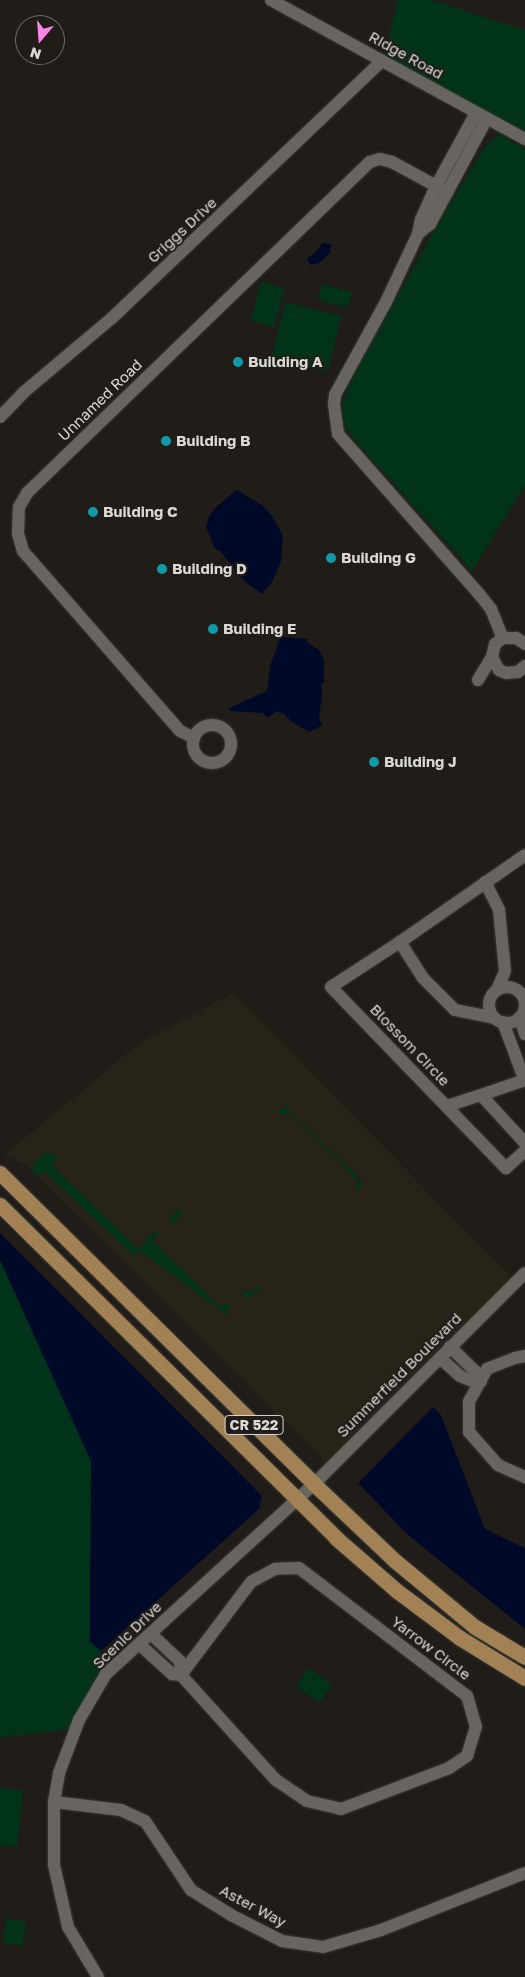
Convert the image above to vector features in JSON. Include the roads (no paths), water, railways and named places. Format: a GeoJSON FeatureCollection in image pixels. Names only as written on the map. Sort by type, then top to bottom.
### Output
{"type":"FeatureCollection","features":[{"type":"Feature","properties":{"kind":"main road","name":"CR 522"},"geometry":{"type":"LineString","coordinates":[[0,1174],[314,1484],[394,1560],[468,1621],[525,1657]]}},
{"type":"Feature","properties":{"kind":"main road","name":"CR 522"},"geometry":{"type":"LineString","coordinates":[[0,1205],[296,1500],[397,1591],[460,1638],[525,1678]]}},
{"type":"Feature","properties":{"kind":"street","name":"Ridge Road"},"geometry":{"type":"LineString","coordinates":[[271,0],[525,139]]}},
{"type":"Feature","properties":{"kind":"street","name":"Griggs Drive"},"geometry":{"type":"LineString","coordinates":[[0,417],[24,392],[113,317],[382,61]]}},
{"type":"Feature","properties":{"kind":"street"},"geometry":{"type":"LineString","coordinates":[[482,116],[436,186],[421,219],[418,234],[387,300],[334,395],[335,421],[338,434],[347,445],[480,594],[491,609],[503,638]]}},
{"type":"Feature","properties":{"kind":"street"},"geometry":{"type":"LineString","coordinates":[[418,234],[430,224],[482,116]]}},
{"type":"Feature","properties":{"kind":"street","name":"Unnamed Road"},"geometry":{"type":"LineString","coordinates":[[194,738],[180,730],[23,551],[18,533],[19,507],[27,493],[370,162],[380,159],[392,162],[447,192]]}},
{"type":"Feature","properties":{"kind":"street"},"geometry":{"type":"LineString","coordinates":[[478,680],[492,657],[495,644],[503,638],[516,638],[525,644]]}},
{"type":"Feature","properties":{"kind":"street"},"geometry":{"type":"LineString","coordinates":[[492,657],[494,664],[506,673],[518,672],[525,666]]}},
{"type":"Feature","properties":{"kind":"street","name":"Blossom Circle"},"geometry":{"type":"LineString","coordinates":[[525,855],[400,942],[331,987],[506,1168],[525,1151]]}},
{"type":"Feature","properties":{"kind":"street"},"geometry":{"type":"LineString","coordinates":[[473,1014],[489,1002],[505,971],[500,910],[485,882]]}},
{"type":"Feature","properties":{"kind":"street"},"geometry":{"type":"LineString","coordinates":[[400,942],[424,978],[455,1010],[509,1022],[523,1011]]}},
{"type":"Feature","properties":{"kind":"street"},"geometry":{"type":"LineString","coordinates":[[505,971],[524,999],[525,1034]]}},
{"type":"Feature","properties":{"kind":"street"},"geometry":{"type":"LineString","coordinates":[[496,990],[504,987],[520,991]]}},
{"type":"Feature","properties":{"kind":"street"},"geometry":{"type":"LineString","coordinates":[[447,1106],[525,1080],[499,1020],[491,1013],[489,1002]]}},
{"type":"Feature","properties":{"kind":"street"},"geometry":{"type":"LineString","coordinates":[[481,1095],[525,1143]]}},
{"type":"Feature","properties":{"kind":"street","name":"Summerfield Boulevard"},"geometry":{"type":"LineString","coordinates":[[296,1500],[525,1273]]}},
{"type":"Feature","properties":{"kind":"street"},"geometry":{"type":"LineString","coordinates":[[450,1347],[475,1371],[480,1381]]}},
{"type":"Feature","properties":{"kind":"street"},"geometry":{"type":"LineString","coordinates":[[525,1356],[487,1369],[469,1402],[469,1432],[498,1465],[525,1477]]}},
{"type":"Feature","properties":{"kind":"street"},"geometry":{"type":"LineString","coordinates":[[440,1358],[460,1376],[480,1381]]}},
{"type":"Feature","properties":{"kind":"street","name":"Scenic Drive"},"geometry":{"type":"LineString","coordinates":[[98,1977],[68,1927],[54,1865],[54,1802],[59,1773],[79,1720],[106,1674],[296,1500]]}},
{"type":"Feature","properties":{"kind":"street","name":"Yarrow Circle"},"geometry":{"type":"LineString","coordinates":[[151,1634],[180,1661],[181,1675],[276,1780],[307,1801],[341,1809],[449,1768],[467,1756],[476,1727],[467,1696],[299,1568],[275,1569],[251,1582],[181,1675]]}},
{"type":"Feature","properties":{"kind":"street","name":"Yarrow Circle"},"geometry":{"type":"LineString","coordinates":[[139,1644],[172,1674],[181,1675]]}},
{"type":"Feature","properties":{"kind":"street","name":"Aster Way"},"geometry":{"type":"LineString","coordinates":[[54,1802],[121,1810],[145,1821],[191,1890],[231,1915],[282,1941],[323,1947],[381,1930],[525,1873]]}},
{"type":"Feature","properties":{"kind":"water"},"geometry":{"type":"Polygon","coordinates":[[[322,243],[331,244],[330,253],[319,263],[310,265],[307,258],[315,253],[322,243]]]}},
{"type":"Feature","properties":{"kind":"water"},"geometry":{"type":"Polygon","coordinates":[[[237,490],[263,506],[273,517],[283,536],[281,561],[272,582],[262,594],[245,582],[220,551],[215,549],[206,527],[209,516],[216,507],[237,490]]]}},
{"type":"Feature","properties":{"kind":"water"},"geometry":{"type":"Polygon","coordinates":[[[284,637],[307,639],[308,643],[319,650],[324,660],[324,682],[321,684],[322,695],[319,719],[323,725],[309,732],[292,722],[283,713],[277,711],[268,718],[263,713],[229,711],[230,708],[267,691],[270,666],[280,639],[284,637]]]}},
{"type":"Feature","properties":{"kind":"water"},"geometry":{"type":"Polygon","coordinates":[[[0,1233],[262,1496],[259,1509],[101,1651],[90,1642],[91,1461],[0,1260],[0,1233]]]}},
{"type":"Feature","properties":{"kind":"water"},"geometry":{"type":"Polygon","coordinates":[[[433,1407],[441,1415],[485,1529],[525,1548],[525,1629],[408,1535],[358,1483],[433,1407]]]}},
{"type":"Feature","properties":{"kind":"place","name":"Building A"},"geometry":{"type":"Point","coordinates":[238,362]}},
{"type":"Feature","properties":{"kind":"place","name":"Building B"},"geometry":{"type":"Point","coordinates":[166,441]}},
{"type":"Feature","properties":{"kind":"place","name":"Building C"},"geometry":{"type":"Point","coordinates":[93,512]}},
{"type":"Feature","properties":{"kind":"place","name":"Building G"},"geometry":{"type":"Point","coordinates":[331,558]}},
{"type":"Feature","properties":{"kind":"place","name":"Building D"},"geometry":{"type":"Point","coordinates":[162,569]}},
{"type":"Feature","properties":{"kind":"place","name":"Building E"},"geometry":{"type":"Point","coordinates":[213,629]}},
{"type":"Feature","properties":{"kind":"place","name":"Building J"},"geometry":{"type":"Point","coordinates":[374,762]}}]}
